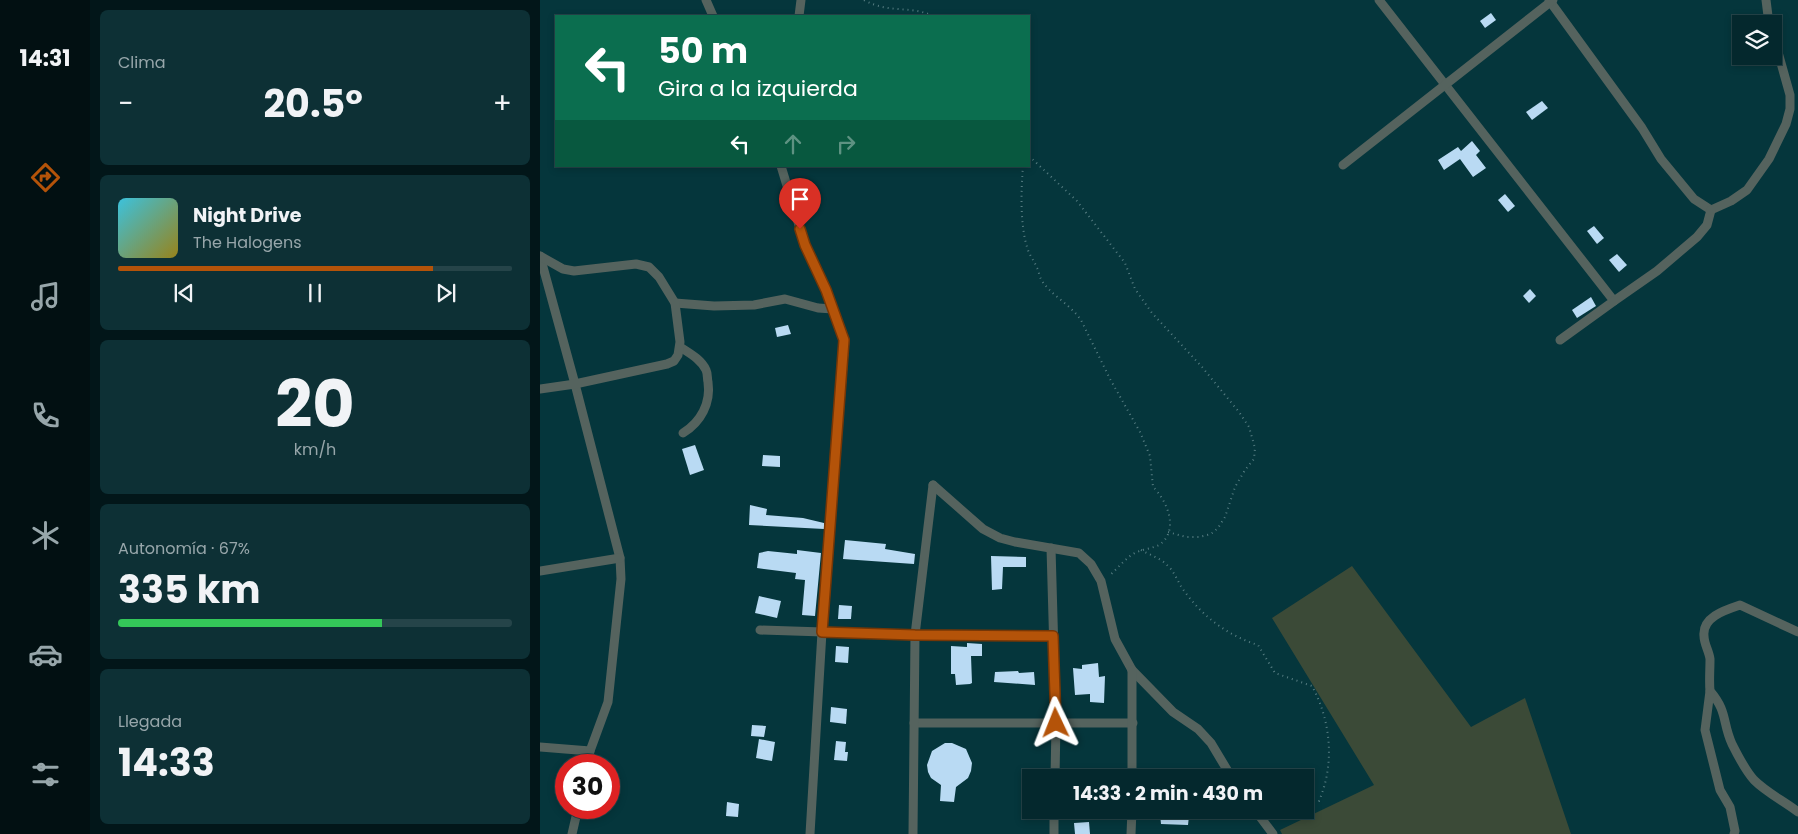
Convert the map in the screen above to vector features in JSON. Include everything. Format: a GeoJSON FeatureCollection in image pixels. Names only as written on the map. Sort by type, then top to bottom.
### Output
{"type":"FeatureCollection","features":[{"type":"Feature","properties":{"kind":"street"},"geometry":{"type":"LineString","coordinates":[[706,0],[713,15]]}},
{"type":"Feature","properties":{"kind":"street"},"geometry":{"type":"LineString","coordinates":[[800,15],[801,0]]}},
{"type":"Feature","properties":{"kind":"street"},"geometry":{"type":"LineString","coordinates":[[1379,0],[1614,301]]}},
{"type":"Feature","properties":{"kind":"street"},"geometry":{"type":"LineString","coordinates":[[1766,0],[1768,15]]}},
{"type":"Feature","properties":{"kind":"street"},"geometry":{"type":"LineString","coordinates":[[1343,165],[1551,1],[1642,128],[1661,159],[1688,192],[1710,210]]}},
{"type":"Feature","properties":{"kind":"street"},"geometry":{"type":"LineString","coordinates":[[1710,210],[1731,201],[1747,190],[1769,159],[1786,124],[1790,109],[1790,95],[1782,65]]}},
{"type":"Feature","properties":{"kind":"street"},"geometry":{"type":"LineString","coordinates":[[782,167],[805,245],[833,309],[844,340],[822,632],[810,834]]}},
{"type":"Feature","properties":{"kind":"street"},"geometry":{"type":"LineString","coordinates":[[1560,340],[1657,271],[1697,237],[1707,225],[1710,210]]}},
{"type":"Feature","properties":{"kind":"street"},"geometry":{"type":"LineString","coordinates":[[540,256],[563,269],[574,271],[636,264],[649,267],[659,277],[675,303],[680,342],[678,355],[674,361],[667,364],[575,384],[540,389]]}},
{"type":"Feature","properties":{"kind":"street"},"geometry":{"type":"LineString","coordinates":[[540,256],[620,558],[621,579],[608,702],[589,754]]}},
{"type":"Feature","properties":{"kind":"street"},"geometry":{"type":"LineString","coordinates":[[675,303],[714,306],[754,305],[785,299],[818,308],[833,309]]}},
{"type":"Feature","properties":{"kind":"street"},"geometry":{"type":"LineString","coordinates":[[680,347],[696,357],[706,371],[709,392],[704,411],[691,428],[683,433]]}},
{"type":"Feature","properties":{"kind":"street"},"geometry":{"type":"LineString","coordinates":[[913,834],[915,635],[933,485],[983,529],[1000,538],[1079,553],[1091,564],[1101,581],[1115,638],[1132,670],[1173,712],[1198,729],[1211,742],[1227,769]]}},
{"type":"Feature","properties":{"kind":"street"},"geometry":{"type":"LineString","coordinates":[[1051,548],[1056,723],[1055,769]]}},
{"type":"Feature","properties":{"kind":"street"},"geometry":{"type":"LineString","coordinates":[[540,571],[620,558]]}},
{"type":"Feature","properties":{"kind":"street"},"geometry":{"type":"LineString","coordinates":[[1734,834],[1730,807],[1720,790],[1705,730],[1710,691],[1710,658],[1704,636],[1705,625],[1711,618],[1723,611],[1740,605],[1798,632]]}},
{"type":"Feature","properties":{"kind":"street"},"geometry":{"type":"LineString","coordinates":[[760,630],[915,635],[1053,636]]}},
{"type":"Feature","properties":{"kind":"street"},"geometry":{"type":"LineString","coordinates":[[1132,670],[1132,769]]}},
{"type":"Feature","properties":{"kind":"street"},"geometry":{"type":"LineString","coordinates":[[1710,691],[1719,702],[1724,713],[1731,742],[1754,780],[1798,812]]}},
{"type":"Feature","properties":{"kind":"street"},"geometry":{"type":"LineString","coordinates":[[914,723],[1133,723]]}},
{"type":"Feature","properties":{"kind":"street"},"geometry":{"type":"LineString","coordinates":[[540,747],[590,751]]}},
{"type":"Feature","properties":{"kind":"street"},"geometry":{"type":"LineString","coordinates":[[572,834],[575,819]]}},
{"type":"Feature","properties":{"kind":"street"},"geometry":{"type":"LineString","coordinates":[[1054,819],[1054,834]]}},
{"type":"Feature","properties":{"kind":"street"},"geometry":{"type":"LineString","coordinates":[[1131,834],[1132,819]]}},
{"type":"Feature","properties":{"kind":"street"},"geometry":{"type":"LineString","coordinates":[[1262,819],[1273,834]]}},
{"type":"Feature","properties":{"kind":"path"},"geometry":{"type":"LineString","coordinates":[[864,0],[876,6],[889,9],[924,12],[931,15]]}},
{"type":"Feature","properties":{"kind":"path"},"geometry":{"type":"LineString","coordinates":[[1030,157],[1077,201],[1125,263],[1135,289],[1152,313],[1202,368],[1239,412],[1249,427],[1255,448],[1254,459],[1235,487],[1225,517],[1218,528],[1210,534],[1200,537],[1186,537],[1168,532]]}},
{"type":"Feature","properties":{"kind":"path"},"geometry":{"type":"LineString","coordinates":[[1024,167],[1022,207],[1026,245],[1030,256],[1037,267],[1040,278],[1049,289],[1075,311],[1081,320],[1110,379],[1140,432],[1150,456],[1153,487],[1159,493],[1163,503],[1168,507],[1170,519],[1168,536],[1157,546],[1141,550],[1123,561],[1111,575],[1098,576]]}},
{"type":"Feature","properties":{"kind":"path"},"geometry":{"type":"LineString","coordinates":[[1141,550],[1169,566],[1193,600],[1212,621],[1244,641],[1258,645],[1275,673],[1312,686],[1321,702],[1330,745],[1324,789],[1319,801],[1314,801]]}},
{"type":"Feature","properties":{"kind":"green space"},"geometry":{"type":"Polygon","coordinates":[[[1352,566],[1471,727],[1525,698],[1571,834],[1282,834],[1280,830],[1303,819],[1314,819],[1314,814],[1374,785],[1272,618],[1352,566]]]}},
{"type":"Feature","properties":{"kind":"building"},"geometry":{"type":"Polygon","coordinates":[[[1491,13],[1496,20],[1485,28],[1480,21],[1491,13]]]}},
{"type":"Feature","properties":{"kind":"building"},"geometry":{"type":"Polygon","coordinates":[[[1542,101],[1548,108],[1532,120],[1526,112],[1542,101]]]}},
{"type":"Feature","properties":{"kind":"building"},"geometry":{"type":"Polygon","coordinates":[[[1472,141],[1480,151],[1476,155],[1486,168],[1473,177],[1460,159],[1444,170],[1438,160],[1458,147],[1461,151],[1472,141]]]}},
{"type":"Feature","properties":{"kind":"building"},"geometry":{"type":"Polygon","coordinates":[[[1505,194],[1515,206],[1508,212],[1498,200],[1505,194]]]}},
{"type":"Feature","properties":{"kind":"building"},"geometry":{"type":"Polygon","coordinates":[[[1594,226],[1604,238],[1597,244],[1587,231],[1594,226]]]}},
{"type":"Feature","properties":{"kind":"building"},"geometry":{"type":"Polygon","coordinates":[[[1617,254],[1627,265],[1619,272],[1609,260],[1617,254]]]}},
{"type":"Feature","properties":{"kind":"building"},"geometry":{"type":"Polygon","coordinates":[[[1530,289],[1536,296],[1529,303],[1523,296],[1530,289]]]}},
{"type":"Feature","properties":{"kind":"building"},"geometry":{"type":"Polygon","coordinates":[[[1591,297],[1596,306],[1577,318],[1572,310],[1591,297]]]}},
{"type":"Feature","properties":{"kind":"building"},"geometry":{"type":"Polygon","coordinates":[[[788,325],[791,334],[777,337],[775,328],[788,325]]]}},
{"type":"Feature","properties":{"kind":"building"},"geometry":{"type":"Polygon","coordinates":[[[695,445],[704,470],[690,475],[682,449],[695,445]]]}},
{"type":"Feature","properties":{"kind":"building"},"geometry":{"type":"Polygon","coordinates":[[[763,455],[780,456],[780,467],[762,466],[763,455]]]}},
{"type":"Feature","properties":{"kind":"building"},"geometry":{"type":"Polygon","coordinates":[[[750,505],[767,509],[766,515],[803,518],[824,523],[824,529],[749,525],[750,505]]]}},
{"type":"Feature","properties":{"kind":"building"},"geometry":{"type":"Polygon","coordinates":[[[845,540],[886,544],[885,549],[915,554],[914,564],[843,559],[845,540]]]}},
{"type":"Feature","properties":{"kind":"building"},"geometry":{"type":"Polygon","coordinates":[[[797,550],[821,553],[815,616],[802,615],[805,580],[795,579],[796,573],[757,568],[759,553],[768,551],[797,554],[797,550]]]}},
{"type":"Feature","properties":{"kind":"building"},"geometry":{"type":"Polygon","coordinates":[[[991,556],[1026,557],[1026,567],[1003,567],[1002,589],[992,590],[991,556]]]}},
{"type":"Feature","properties":{"kind":"building"},"geometry":{"type":"Polygon","coordinates":[[[759,596],[781,601],[777,618],[755,613],[759,596]]]}},
{"type":"Feature","properties":{"kind":"building"},"geometry":{"type":"Polygon","coordinates":[[[839,605],[852,606],[851,619],[838,619],[839,605]]]}},
{"type":"Feature","properties":{"kind":"building"},"geometry":{"type":"Polygon","coordinates":[[[967,643],[982,644],[982,656],[971,656],[972,683],[956,685],[955,674],[951,674],[951,646],[967,647],[967,643]]]}},
{"type":"Feature","properties":{"kind":"building"},"geometry":{"type":"Polygon","coordinates":[[[836,646],[849,647],[848,663],[835,662],[836,646]]]}},
{"type":"Feature","properties":{"kind":"building"},"geometry":{"type":"Polygon","coordinates":[[[1098,663],[1099,677],[1105,676],[1104,703],[1090,702],[1090,694],[1075,695],[1073,668],[1082,669],[1082,665],[1098,663]]]}},
{"type":"Feature","properties":{"kind":"building"},"geometry":{"type":"Polygon","coordinates":[[[1018,671],[1019,673],[1034,672],[1035,685],[994,682],[995,672],[1018,671]]]}},
{"type":"Feature","properties":{"kind":"building"},"geometry":{"type":"Polygon","coordinates":[[[831,707],[847,709],[846,724],[830,722],[831,707]]]}},
{"type":"Feature","properties":{"kind":"building"},"geometry":{"type":"Polygon","coordinates":[[[752,725],[766,726],[764,737],[751,736],[752,725]]]}},
{"type":"Feature","properties":{"kind":"building"},"geometry":{"type":"Polygon","coordinates":[[[759,739],[775,742],[772,761],[756,758],[759,739]]]}},
{"type":"Feature","properties":{"kind":"building"},"geometry":{"type":"Polygon","coordinates":[[[836,741],[846,742],[845,752],[848,752],[847,761],[834,760],[836,741]]]}},
{"type":"Feature","properties":{"kind":"building"},"geometry":{"type":"Polygon","coordinates":[[[945,743],[952,743],[966,749],[972,763],[968,778],[956,787],[954,802],[940,801],[941,785],[931,778],[928,772],[927,765],[932,751],[945,743]]]}},
{"type":"Feature","properties":{"kind":"building"},"geometry":{"type":"Polygon","coordinates":[[[727,802],[739,804],[738,817],[726,816],[727,802]]]}},
{"type":"Feature","properties":{"kind":"building"},"geometry":{"type":"Polygon","coordinates":[[[1160,819],[1189,819],[1188,825],[1161,824],[1160,819]]]}},
{"type":"Feature","properties":{"kind":"building"},"geometry":{"type":"Polygon","coordinates":[[[1089,822],[1090,834],[1075,834],[1074,823],[1089,822]]]}},
{"type":"Feature","properties":{"kind":"route"},"geometry":{"type":"LineString","coordinates":[[800,229],[805,245],[826,290],[844,340],[822,632],[1053,636],[1056,723]]}}]}
